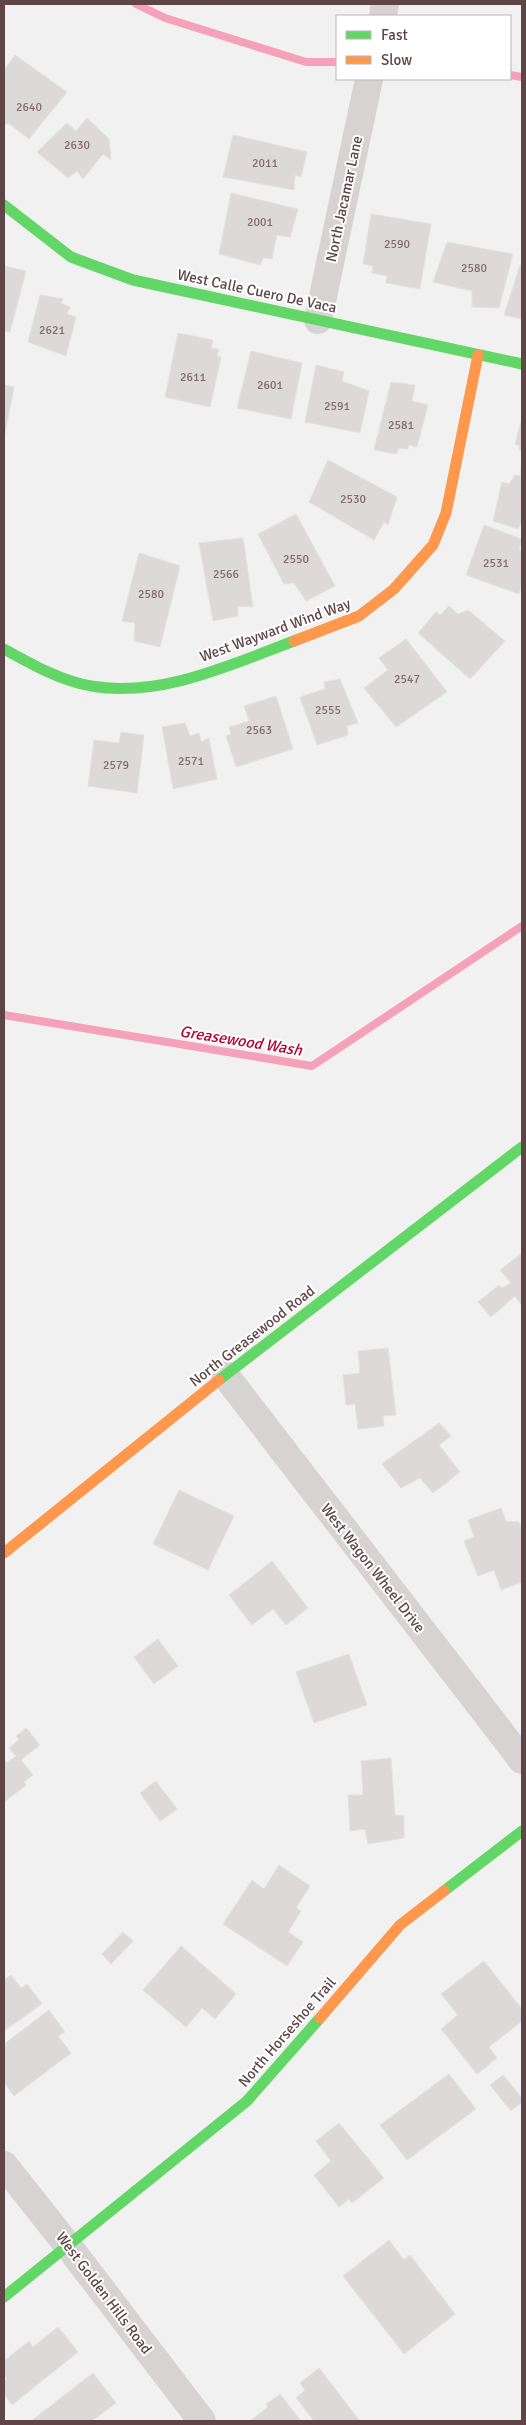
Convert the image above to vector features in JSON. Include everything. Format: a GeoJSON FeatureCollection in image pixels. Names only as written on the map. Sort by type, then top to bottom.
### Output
{"type":"FeatureCollection","features":[{"type":"Feature","properties":{"kind":"street","name":"North Jacamar Lane"},"geometry":{"type":"LineString","coordinates":[[318,320],[370,80]]}},
{"type":"Feature","properties":{"kind":"street","name":"West Calle Cuero De Vaca"},"geometry":{"type":"LineString","coordinates":[[4,205],[71,258],[133,280],[522,364]]}},
{"type":"Feature","properties":{"kind":"street","name":"West Wayward Wind Way"},"geometry":{"type":"LineString","coordinates":[[4,649],[51,673],[90,686],[120,689],[174,683],[259,654],[359,616],[394,590],[433,545],[446,513],[478,355]]}},
{"type":"Feature","properties":{"kind":"street","name":"North Greasewood Road"},"geometry":{"type":"LineString","coordinates":[[4,1553],[225,1375],[522,1146]]}},
{"type":"Feature","properties":{"kind":"street","name":"West Wagon Wheel Drive"},"geometry":{"type":"LineString","coordinates":[[225,1375],[522,1760]]}},
{"type":"Feature","properties":{"kind":"street","name":"North Horseshoe Trail"},"geometry":{"type":"LineString","coordinates":[[4,2298],[247,2101],[400,1925],[522,1832]]}},
{"type":"Feature","properties":{"kind":"street","name":"West Golden Hills Road"},"geometry":{"type":"LineString","coordinates":[[4,2165],[202,2421]]}},
{"type":"Feature","properties":{"kind":"building"},"geometry":{"type":"Polygon","coordinates":[[[15,55],[67,92],[29,139],[8,123],[4,126],[4,70],[15,55]]]}},
{"type":"Feature","properties":{"kind":"building"},"geometry":{"type":"Polygon","coordinates":[[[87,118],[109,139],[111,160],[103,154],[83,179],[77,171],[68,178],[37,152],[67,123],[76,131],[87,118]]]}},
{"type":"Feature","properties":{"kind":"building"},"geometry":{"type":"Polygon","coordinates":[[[233,135],[307,152],[301,177],[295,175],[294,190],[223,177],[233,135]]]}},
{"type":"Feature","properties":{"kind":"building"},"geometry":{"type":"Polygon","coordinates":[[[231,193],[298,209],[290,237],[277,235],[272,259],[263,258],[260,265],[219,254],[231,193]]]}},
{"type":"Feature","properties":{"kind":"building"},"geometry":{"type":"Polygon","coordinates":[[[371,214],[431,224],[420,289],[386,283],[387,276],[372,273],[373,266],[363,264],[371,214]]]}},
{"type":"Feature","properties":{"kind":"building"},"geometry":{"type":"Polygon","coordinates":[[[447,242],[513,254],[499,308],[472,307],[472,291],[433,282],[447,242]]]}},
{"type":"Feature","properties":{"kind":"building"},"geometry":{"type":"Polygon","coordinates":[[[520,265],[522,266],[522,319],[504,315],[520,265]]]}},
{"type":"Feature","properties":{"kind":"building"},"geometry":{"type":"Polygon","coordinates":[[[4,266],[26,271],[10,332],[4,331],[4,266]]]}},
{"type":"Feature","properties":{"kind":"building"},"geometry":{"type":"Polygon","coordinates":[[[40,295],[63,299],[61,303],[70,307],[67,314],[76,317],[66,356],[28,342],[40,295]]]}},
{"type":"Feature","properties":{"kind":"building"},"geometry":{"type":"Polygon","coordinates":[[[178,333],[213,340],[211,348],[219,349],[217,356],[221,357],[210,407],[165,397],[178,333]]]}},
{"type":"Feature","properties":{"kind":"building"},"geometry":{"type":"Polygon","coordinates":[[[251,351],[302,363],[291,419],[237,408],[251,351]]]}},
{"type":"Feature","properties":{"kind":"building"},"geometry":{"type":"Polygon","coordinates":[[[316,365],[344,372],[342,381],[369,391],[360,433],[305,422],[316,365]]]}},
{"type":"Feature","properties":{"kind":"building"},"geometry":{"type":"Polygon","coordinates":[[[391,382],[415,385],[412,401],[428,405],[417,447],[409,445],[408,449],[399,448],[396,454],[374,450],[391,382]]]}},
{"type":"Feature","properties":{"kind":"building"},"geometry":{"type":"Polygon","coordinates":[[[4,385],[14,387],[4,439],[4,385]]]}},
{"type":"Feature","properties":{"kind":"building"},"geometry":{"type":"Polygon","coordinates":[[[521,421],[522,451],[519,450],[520,446],[515,444],[521,421]]]}},
{"type":"Feature","properties":{"kind":"building"},"geometry":{"type":"Polygon","coordinates":[[[328,460],[397,497],[388,525],[384,522],[374,540],[309,502],[328,460]]]}},
{"type":"Feature","properties":{"kind":"building"},"geometry":{"type":"Polygon","coordinates":[[[521,467],[522,521],[518,529],[493,521],[502,482],[509,484],[515,475],[521,476],[521,467]]]}},
{"type":"Feature","properties":{"kind":"building"},"geometry":{"type":"Polygon","coordinates":[[[296,514],[335,586],[306,601],[294,583],[284,584],[258,534],[296,514]]]}},
{"type":"Feature","properties":{"kind":"building"},"geometry":{"type":"Polygon","coordinates":[[[484,525],[522,539],[519,550],[522,551],[522,583],[519,594],[466,575],[484,525]]]}},
{"type":"Feature","properties":{"kind":"building"},"geometry":{"type":"Polygon","coordinates":[[[243,538],[253,607],[238,606],[238,616],[213,621],[199,543],[243,538]]]}},
{"type":"Feature","properties":{"kind":"building"},"geometry":{"type":"Polygon","coordinates":[[[139,553],[180,566],[160,647],[134,641],[135,623],[122,621],[139,553]]]}},
{"type":"Feature","properties":{"kind":"building"},"geometry":{"type":"Polygon","coordinates":[[[449,606],[458,614],[468,610],[505,641],[470,679],[418,633],[436,612],[440,615],[449,606]]]}},
{"type":"Feature","properties":{"kind":"building"},"geometry":{"type":"Polygon","coordinates":[[[406,639],[447,692],[396,727],[364,688],[388,670],[379,658],[406,639]]]}},
{"type":"Feature","properties":{"kind":"building"},"geometry":{"type":"Polygon","coordinates":[[[340,679],[358,723],[347,726],[348,735],[317,745],[300,697],[325,689],[324,682],[340,679]]]}},
{"type":"Feature","properties":{"kind":"building"},"geometry":{"type":"Polygon","coordinates":[[[276,696],[293,749],[236,767],[226,736],[231,734],[229,727],[249,721],[244,706],[276,696]]]}},
{"type":"Feature","properties":{"kind":"building"},"geometry":{"type":"Polygon","coordinates":[[[185,723],[190,736],[199,733],[201,742],[209,738],[217,779],[173,789],[162,727],[185,723]]]}},
{"type":"Feature","properties":{"kind":"building"},"geometry":{"type":"Polygon","coordinates":[[[121,732],[144,735],[137,793],[88,786],[94,740],[119,743],[121,732]]]}},
{"type":"Feature","properties":{"kind":"building"},"geometry":{"type":"Polygon","coordinates":[[[522,1253],[522,1306],[515,1296],[491,1317],[478,1302],[499,1285],[502,1288],[511,1283],[500,1270],[522,1253]]]}},
{"type":"Feature","properties":{"kind":"building"},"geometry":{"type":"Polygon","coordinates":[[[388,1348],[396,1415],[383,1416],[384,1426],[358,1429],[355,1404],[346,1405],[343,1375],[360,1373],[358,1351],[388,1348]]]}},
{"type":"Feature","properties":{"kind":"building"},"geometry":{"type":"Polygon","coordinates":[[[439,1423],[451,1436],[439,1445],[460,1472],[433,1493],[420,1478],[401,1488],[382,1464],[439,1423]]]}},
{"type":"Feature","properties":{"kind":"building"},"geometry":{"type":"Polygon","coordinates":[[[179,1490],[234,1516],[208,1570],[153,1544],[179,1490]]]}},
{"type":"Feature","properties":{"kind":"building"},"geometry":{"type":"Polygon","coordinates":[[[501,1508],[506,1521],[519,1522],[522,1529],[522,1582],[501,1590],[494,1570],[478,1576],[464,1541],[474,1537],[468,1520],[501,1508]]]}},
{"type":"Feature","properties":{"kind":"building"},"geometry":{"type":"Polygon","coordinates":[[[272,1561],[308,1608],[286,1625],[273,1609],[252,1625],[229,1595],[272,1561]]]}},
{"type":"Feature","properties":{"kind":"building"},"geometry":{"type":"Polygon","coordinates":[[[158,1639],[178,1666],[154,1684],[134,1657],[158,1639]]]}},
{"type":"Feature","properties":{"kind":"building"},"geometry":{"type":"Polygon","coordinates":[[[349,1654],[367,1705],[314,1723],[296,1672],[349,1654]]]}},
{"type":"Feature","properties":{"kind":"building"},"geometry":{"type":"Polygon","coordinates":[[[26,1728],[40,1745],[21,1760],[33,1775],[24,1782],[26,1785],[4,1802],[4,1759],[7,1763],[16,1756],[9,1748],[19,1740],[16,1736],[26,1728]]]}},
{"type":"Feature","properties":{"kind":"building"},"geometry":{"type":"Polygon","coordinates":[[[391,1758],[395,1815],[404,1816],[404,1838],[368,1844],[365,1829],[350,1831],[348,1795],[363,1795],[361,1761],[391,1758]]]}},
{"type":"Feature","properties":{"kind":"building"},"geometry":{"type":"Polygon","coordinates":[[[156,1781],[177,1809],[160,1821],[140,1793],[156,1781]]]}},
{"type":"Feature","properties":{"kind":"building"},"geometry":{"type":"Polygon","coordinates":[[[279,1865],[310,1886],[296,1908],[301,1911],[288,1932],[303,1942],[287,1966],[223,1924],[252,1880],[264,1889],[279,1865]]]}},
{"type":"Feature","properties":{"kind":"building"},"geometry":{"type":"Polygon","coordinates":[[[123,1932],[133,1941],[111,1964],[102,1954],[123,1932]]]}},
{"type":"Feature","properties":{"kind":"building"},"geometry":{"type":"Polygon","coordinates":[[[181,1946],[236,1994],[215,2019],[202,2008],[186,2027],[143,1990],[181,1946]]]}},
{"type":"Feature","properties":{"kind":"building"},"geometry":{"type":"Polygon","coordinates":[[[484,1961],[522,2009],[522,2021],[489,2047],[497,2058],[477,2074],[441,2029],[458,2015],[441,1994],[484,1961]]]}},
{"type":"Feature","properties":{"kind":"building"},"geometry":{"type":"Polygon","coordinates":[[[11,1975],[21,1988],[27,1984],[42,2004],[4,2031],[4,1980],[11,1975]]]}},
{"type":"Feature","properties":{"kind":"building"},"geometry":{"type":"Polygon","coordinates":[[[49,2010],[65,2032],[58,2036],[71,2053],[14,2096],[4,2082],[4,2044],[49,2010]]]}},
{"type":"Feature","properties":{"kind":"building"},"geometry":{"type":"Polygon","coordinates":[[[449,2074],[476,2109],[407,2160],[380,2125],[449,2074]]]}},
{"type":"Feature","properties":{"kind":"building"},"geometry":{"type":"Polygon","coordinates":[[[503,2075],[522,2098],[522,2102],[511,2111],[490,2085],[503,2075]]]}},
{"type":"Feature","properties":{"kind":"building"},"geometry":{"type":"Polygon","coordinates":[[[339,2123],[384,2178],[352,2203],[349,2199],[339,2207],[314,2175],[331,2161],[316,2141],[339,2123]]]}},
{"type":"Feature","properties":{"kind":"building"},"geometry":{"type":"Polygon","coordinates":[[[389,2240],[404,2260],[410,2255],[455,2314],[404,2354],[343,2276],[389,2240]]]}},
{"type":"Feature","properties":{"kind":"building"},"geometry":{"type":"Polygon","coordinates":[[[58,2327],[78,2352],[12,2405],[4,2394],[4,2381],[7,2379],[4,2375],[4,2361],[29,2341],[33,2347],[58,2327]]]}},
{"type":"Feature","properties":{"kind":"building"},"geometry":{"type":"Polygon","coordinates":[[[319,2368],[359,2420],[314,2421],[296,2398],[305,2390],[300,2383],[319,2368]]]}},
{"type":"Feature","properties":{"kind":"building"},"geometry":{"type":"Polygon","coordinates":[[[93,2373],[116,2403],[92,2421],[31,2421],[93,2373]]]}},
{"type":"Feature","properties":{"kind":"building"},"geometry":{"type":"Polygon","coordinates":[[[280,2394],[301,2421],[250,2421],[268,2407],[266,2404],[280,2394]]]}},
{"type":"Feature","properties":{"kind":"waterway"},"geometry":{"type":"LineString","coordinates":[[136,4],[165,18],[306,62],[336,62]]}},
{"type":"Feature","properties":{"kind":"waterway"},"geometry":{"type":"LineString","coordinates":[[511,75],[522,77]]}},
{"type":"Feature","properties":{"kind":"waterway","name":"Greasewood Wash"},"geometry":{"type":"LineString","coordinates":[[4,1015],[312,1066],[522,926]]}},
{"type":"Feature","properties":{"kind":"traffic: fast"},"geometry":{"type":"LineString","coordinates":[[4,205],[71,257],[133,280],[522,364]]}},
{"type":"Feature","properties":{"kind":"traffic: fast"},"geometry":{"type":"LineString","coordinates":[[4,649],[46,671],[80,684],[117,688],[143,687],[194,677],[294,641]]}},
{"type":"Feature","properties":{"kind":"traffic: fast"},"geometry":{"type":"LineString","coordinates":[[219,1380],[522,1147]]}},
{"type":"Feature","properties":{"kind":"traffic: fast"},"geometry":{"type":"LineString","coordinates":[[444,1891],[522,1831]]}},
{"type":"Feature","properties":{"kind":"traffic: fast"},"geometry":{"type":"LineString","coordinates":[[4,2297],[247,2101],[320,2018]]}},
{"type":"Feature","properties":{"kind":"traffic: slow"},"geometry":{"type":"LineString","coordinates":[[294,641],[359,616],[394,589],[433,545],[446,513],[478,355]]}},
{"type":"Feature","properties":{"kind":"traffic: slow"},"geometry":{"type":"LineString","coordinates":[[4,1553],[219,1380]]}},
{"type":"Feature","properties":{"kind":"traffic: slow"},"geometry":{"type":"LineString","coordinates":[[320,2018],[400,1925],[444,1891]]}}]}
